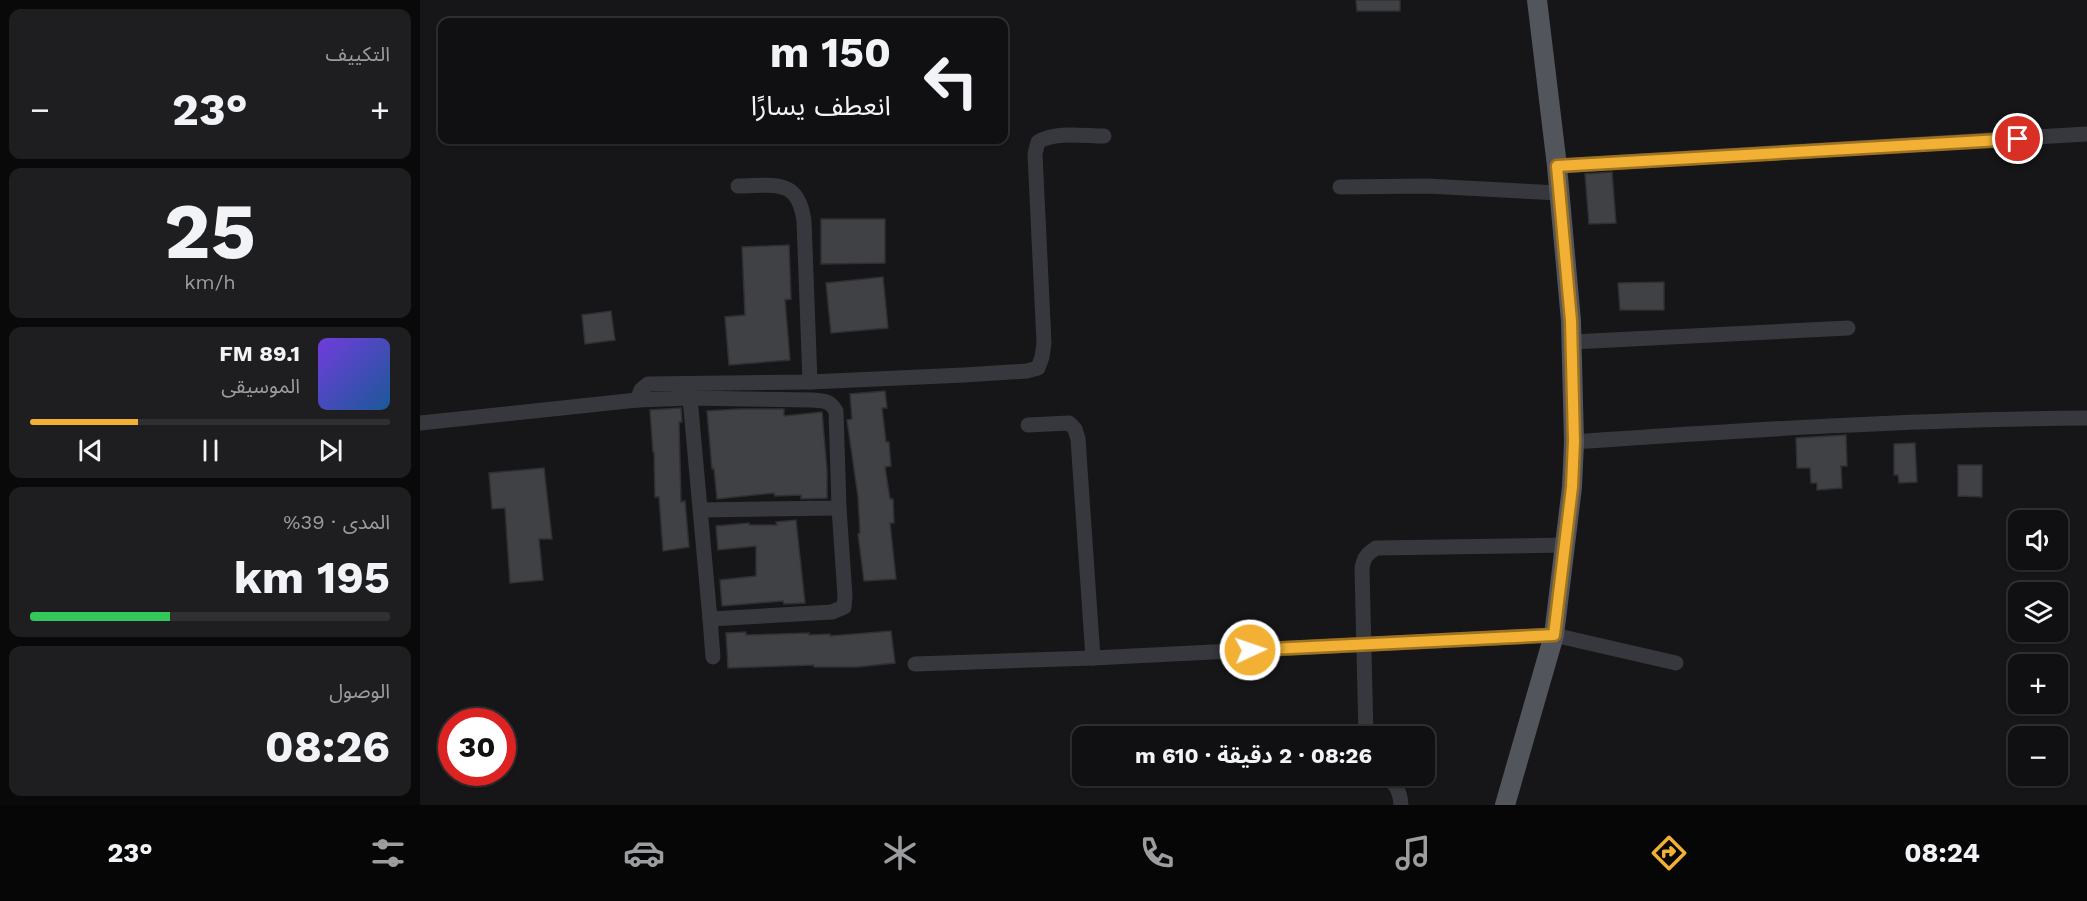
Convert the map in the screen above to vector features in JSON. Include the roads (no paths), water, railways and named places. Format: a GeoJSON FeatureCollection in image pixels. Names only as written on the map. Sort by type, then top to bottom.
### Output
{"type":"FeatureCollection","features":[{"type":"Feature","properties":{"kind":"main road"},"geometry":{"type":"LineString","coordinates":[[1505,805],[1554,635],[1572,487],[1574,441],[1572,342],[1557,166],[1537,0]]}},
{"type":"Feature","properties":{"kind":"street"},"geometry":{"type":"LineString","coordinates":[[1557,166],[2087,134]]}},
{"type":"Feature","properties":{"kind":"street"},"geometry":{"type":"LineString","coordinates":[[637,400],[641,390],[648,384],[810,382],[975,375],[1038,368],[1044,343],[1035,154],[1038,142],[1045,137],[1104,136]]}},
{"type":"Feature","properties":{"kind":"street"},"geometry":{"type":"LineString","coordinates":[[738,186],[782,186],[802,203],[810,382]]}},
{"type":"Feature","properties":{"kind":"street"},"geometry":{"type":"LineString","coordinates":[[1340,187],[1427,186],[1559,193]]}},
{"type":"Feature","properties":{"kind":"street"},"geometry":{"type":"LineString","coordinates":[[1572,342],[1848,328]]}},
{"type":"Feature","properties":{"kind":"street"},"geometry":{"type":"LineString","coordinates":[[690,398],[713,657]]}},
{"type":"Feature","properties":{"kind":"street"},"geometry":{"type":"LineString","coordinates":[[420,423],[637,400],[690,398],[812,400],[831,403],[836,411],[844,607],[831,612],[710,619]]}},
{"type":"Feature","properties":{"kind":"street"},"geometry":{"type":"LineString","coordinates":[[1574,441],[1836,425],[1984,419],[2087,418]]}},
{"type":"Feature","properties":{"kind":"street"},"geometry":{"type":"LineString","coordinates":[[1028,425],[1069,423],[1075,429],[1078,439],[1093,658]]}},
{"type":"Feature","properties":{"kind":"street"},"geometry":{"type":"LineString","coordinates":[[701,510],[839,508]]}},
{"type":"Feature","properties":{"kind":"street"},"geometry":{"type":"LineString","coordinates":[[1366,726],[1362,644],[1364,558],[1376,548],[1566,545]]}},
{"type":"Feature","properties":{"kind":"street"},"geometry":{"type":"LineString","coordinates":[[915,664],[1093,658],[1554,635],[1676,663]]}},
{"type":"Feature","properties":{"kind":"street"},"geometry":{"type":"LineString","coordinates":[[1396,786],[1400,794],[1401,805]]}}]}
